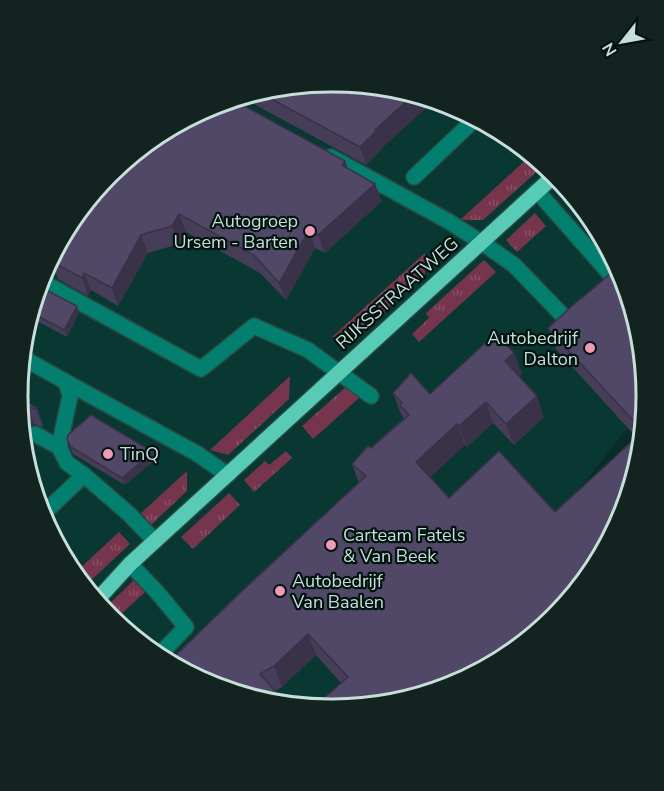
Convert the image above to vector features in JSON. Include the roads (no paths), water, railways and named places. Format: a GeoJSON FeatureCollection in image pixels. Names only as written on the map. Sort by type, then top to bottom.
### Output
{"type":"FeatureCollection","features":[{"type":"Feature","properties":{"kind":"main road","name":"RIJKSSTRAATWEG"},"geometry":{"type":"LineString","coordinates":[[102,594],[130,564],[548,182]]}},
{"type":"Feature","properties":{"kind":"main road","name":"RIJKSSTRAATWEG"},"geometry":{"type":"LineString","coordinates":[[98,588],[130,564]]}},
{"type":"Feature","properties":{"kind":"lane"},"geometry":{"type":"LineString","coordinates":[[414,177],[469,125]]}},
{"type":"Feature","properties":{"kind":"lane"},"geometry":{"type":"LineString","coordinates":[[313,147],[482,242]]}},
{"type":"Feature","properties":{"kind":"lane"},"geometry":{"type":"LineString","coordinates":[[537,191],[609,273]]}},
{"type":"Feature","properties":{"kind":"lane","name":"RIJKSSTRAATWEG"},"geometry":{"type":"LineString","coordinates":[[482,242],[514,265],[568,321]]}},
{"type":"Feature","properties":{"kind":"lane","name":"RIJKSSTRAATWEG"},"geometry":{"type":"LineString","coordinates":[[50,286],[201,369],[254,326],[308,350],[339,373]]}},
{"type":"Feature","properties":{"kind":"lane"},"geometry":{"type":"LineString","coordinates":[[30,362],[196,453],[228,475]]}},
{"type":"Feature","properties":{"kind":"lane"},"geometry":{"type":"LineString","coordinates":[[339,373],[371,396]]}},
{"type":"Feature","properties":{"kind":"lane"},"geometry":{"type":"LineString","coordinates":[[59,447],[70,396],[66,382]]}},
{"type":"Feature","properties":{"kind":"lane"},"geometry":{"type":"LineString","coordinates":[[35,434],[59,447],[67,463],[129,514],[155,541]]}},
{"type":"Feature","properties":{"kind":"lane"},"geometry":{"type":"LineString","coordinates":[[50,507],[84,475]]}},
{"type":"Feature","properties":{"kind":"lane"},"geometry":{"type":"LineString","coordinates":[[130,564],[158,592],[186,627],[165,649]]}},
{"type":"Feature","properties":{"kind":"place","name":"Autogroep Ursem - Barten"},"geometry":{"type":"Point","coordinates":[310,231]}},
{"type":"Feature","properties":{"kind":"place","name":"Autobedrijf Dalton"},"geometry":{"type":"Point","coordinates":[590,348]}},
{"type":"Feature","properties":{"kind":"place","name":"TinQ"},"geometry":{"type":"Point","coordinates":[108,454]}},
{"type":"Feature","properties":{"kind":"place","name":"Carteam Fatels & Van Beek"},"geometry":{"type":"Point","coordinates":[331,545]}},
{"type":"Feature","properties":{"kind":"place","name":"Autobedrijf Van Baalen"},"geometry":{"type":"Point","coordinates":[280,591]}}]}
